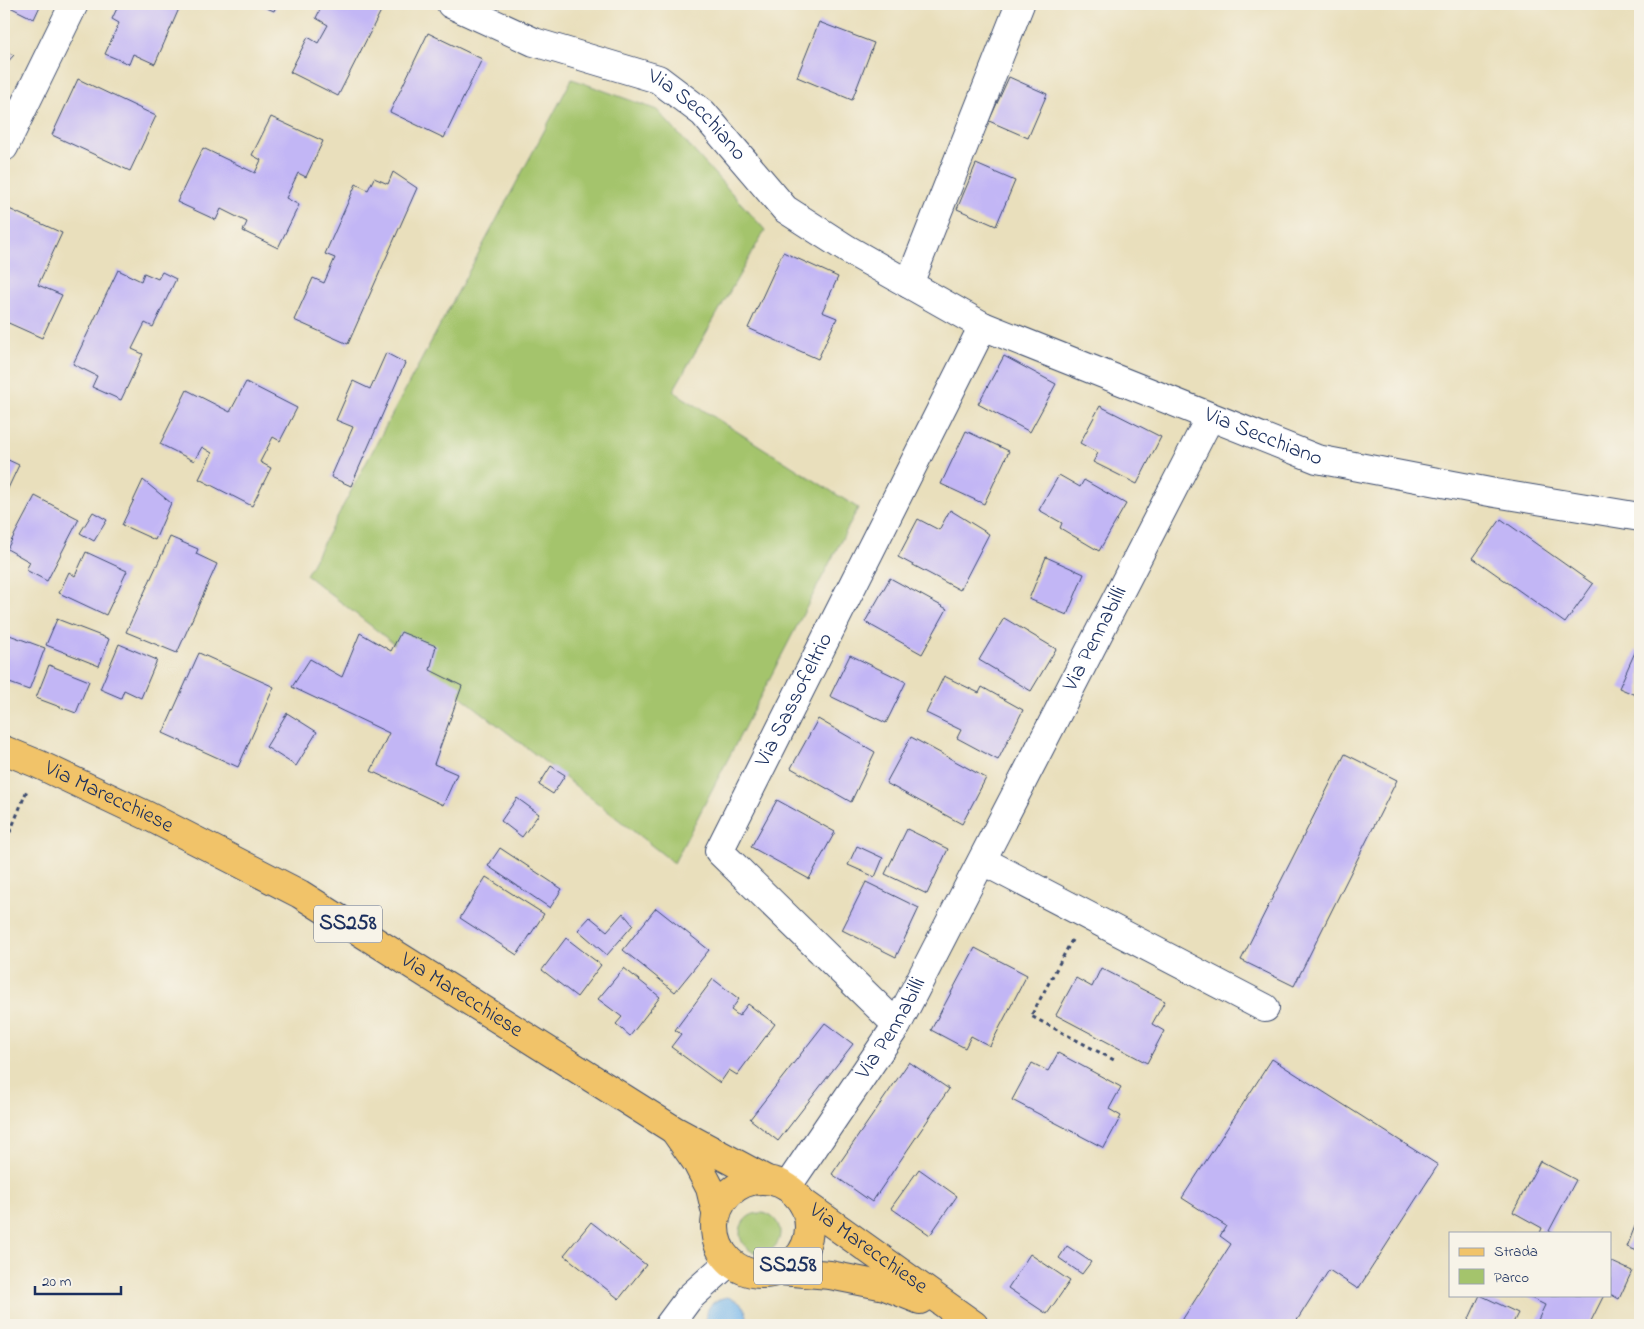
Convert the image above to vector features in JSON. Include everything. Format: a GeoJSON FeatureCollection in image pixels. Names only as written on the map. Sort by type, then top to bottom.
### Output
{"type":"FeatureCollection","features":[{"type":"Feature","properties":{"kind":"main road","name":"Via Marecchiese"},"geometry":{"type":"LineString","coordinates":[[4,750],[148,816],[300,894],[674,1130],[785,1189],[966,1320]]}},
{"type":"Feature","properties":{"kind":"main road","name":"Via Marecchiese"},"geometry":{"type":"LineString","coordinates":[[674,1130],[697,1163],[710,1188],[716,1213],[714,1226],[716,1239],[721,1251],[740,1270],[767,1275],[780,1271],[792,1264],[801,1254],[808,1241],[808,1214],[785,1189]]}},
{"type":"Feature","properties":{"kind":"main road"},"geometry":{"type":"LineString","coordinates":[[716,1213],[724,1198],[736,1187],[751,1181],[785,1189]]}},
{"type":"Feature","properties":{"kind":"main road","name":"Via Marecchiese"},"geometry":{"type":"LineString","coordinates":[[780,1271],[830,1274],[885,1286],[966,1320]]}},
{"type":"Feature","properties":{"kind":"street"},"geometry":{"type":"LineString","coordinates":[[4,147],[74,4]]}},
{"type":"Feature","properties":{"kind":"street","name":"Via Secchiano"},"geometry":{"type":"LineString","coordinates":[[451,4],[534,42],[658,80],[703,113],[785,209],[848,249],[984,326],[1317,459],[1496,493],[1640,516]]}},
{"type":"Feature","properties":{"kind":"street"},"geometry":{"type":"LineString","coordinates":[[909,284],[1020,4]]}},
{"type":"Feature","properties":{"kind":"street","name":"Via Sassofeltrio"},"geometry":{"type":"LineString","coordinates":[[897,1025],[719,851],[984,326]]}},
{"type":"Feature","properties":{"kind":"street","name":"Via Pennabilli"},"geometry":{"type":"LineString","coordinates":[[785,1189],[897,1025],[1210,417]]}},
{"type":"Feature","properties":{"kind":"street"},"geometry":{"type":"LineString","coordinates":[[983,861],[1264,1008]]}},
{"type":"Feature","properties":{"kind":"street"},"geometry":{"type":"LineString","coordinates":[[669,1325],[689,1298],[730,1262]]}},
{"type":"Feature","properties":{"kind":"path"},"geometry":{"type":"LineString","coordinates":[[4,847],[38,764]]}},
{"type":"Feature","properties":{"kind":"path"},"geometry":{"type":"LineString","coordinates":[[1085,915],[1031,1016],[1114,1060]]}},
{"type":"Feature","properties":{"kind":"green space"},"geometry":{"type":"Polygon","coordinates":[[[572,79],[657,110],[765,230],[673,391],[858,508],[674,863],[306,575],[572,79]]]}},
{"type":"Feature","properties":{"kind":"green space"},"geometry":{"type":"Polygon","coordinates":[[[760,1213],[774,1219],[780,1233],[774,1247],[760,1253],[746,1247],[740,1233],[746,1219],[760,1213]]]}},
{"type":"Feature","properties":{"kind":"water"},"geometry":{"type":"Polygon","coordinates":[[[727,1297],[743,1307],[747,1315],[746,1325],[707,1325],[706,1314],[710,1306],[717,1300],[727,1297]]]}},
{"type":"Feature","properties":{"kind":"building"},"geometry":{"type":"Polygon","coordinates":[[[4,4],[41,4],[34,19],[4,4]]]}},
{"type":"Feature","properties":{"kind":"building"},"geometry":{"type":"Polygon","coordinates":[[[119,4],[181,4],[155,64],[133,54],[129,64],[105,54],[119,23],[112,19],[119,4]]]}},
{"type":"Feature","properties":{"kind":"building"},"geometry":{"type":"Polygon","coordinates":[[[257,4],[277,4],[274,11],[257,4]]]}},
{"type":"Feature","properties":{"kind":"building"},"geometry":{"type":"Polygon","coordinates":[[[323,4],[384,5],[338,96],[290,72],[308,37],[318,43],[328,25],[316,18],[323,4]]]}},
{"type":"Feature","properties":{"kind":"building"},"geometry":{"type":"Polygon","coordinates":[[[819,22],[874,43],[852,100],[797,77],[819,22]]]}},
{"type":"Feature","properties":{"kind":"building"},"geometry":{"type":"Polygon","coordinates":[[[428,33],[482,59],[444,138],[390,112],[428,33]]]}},
{"type":"Feature","properties":{"kind":"building"},"geometry":{"type":"Polygon","coordinates":[[[4,51],[14,55],[4,66],[4,51]]]}},
{"type":"Feature","properties":{"kind":"building"},"geometry":{"type":"Polygon","coordinates":[[[1009,77],[1047,94],[1028,138],[989,121],[1009,77]]]}},
{"type":"Feature","properties":{"kind":"building"},"geometry":{"type":"Polygon","coordinates":[[[78,79],[156,116],[130,171],[52,135],[78,79]]]}},
{"type":"Feature","properties":{"kind":"building"},"geometry":{"type":"Polygon","coordinates":[[[271,117],[323,141],[306,177],[298,173],[286,198],[299,205],[278,248],[243,231],[247,222],[221,209],[216,220],[177,202],[203,148],[255,173],[261,160],[252,155],[271,117]]]}},
{"type":"Feature","properties":{"kind":"building"},"geometry":{"type":"Polygon","coordinates":[[[976,164],[1015,181],[996,226],[957,209],[976,164]]]}},
{"type":"Feature","properties":{"kind":"building"},"geometry":{"type":"Polygon","coordinates":[[[393,172],[417,188],[348,344],[294,320],[313,278],[324,283],[335,258],[325,254],[356,184],[368,190],[374,178],[388,184],[393,172]]]}},
{"type":"Feature","properties":{"kind":"building"},"geometry":{"type":"Polygon","coordinates":[[[9,209],[62,233],[38,285],[62,295],[42,338],[4,321],[4,220],[9,209]]]}},
{"type":"Feature","properties":{"kind":"building"},"geometry":{"type":"Polygon","coordinates":[[[783,252],[838,277],[822,312],[837,318],[818,359],[748,328],[783,252]]]}},
{"type":"Feature","properties":{"kind":"building"},"geometry":{"type":"Polygon","coordinates":[[[118,270],[141,281],[144,273],[158,279],[162,272],[176,279],[153,327],[145,323],[132,349],[143,354],[121,400],[92,387],[97,376],[73,364],[118,270]]]}},
{"type":"Feature","properties":{"kind":"building"},"geometry":{"type":"Polygon","coordinates":[[[386,353],[405,363],[351,486],[331,477],[353,427],[336,420],[353,381],[370,389],[386,353]]]}},
{"type":"Feature","properties":{"kind":"building"},"geometry":{"type":"Polygon","coordinates":[[[1004,356],[1056,384],[1030,432],[978,404],[1004,356]]]}},
{"type":"Feature","properties":{"kind":"building"},"geometry":{"type":"Polygon","coordinates":[[[246,382],[297,408],[280,441],[273,437],[260,462],[271,468],[252,506],[199,479],[212,453],[202,447],[194,461],[160,444],[187,390],[230,412],[246,382]]]}},
{"type":"Feature","properties":{"kind":"building"},"geometry":{"type":"Polygon","coordinates":[[[1100,406],[1161,437],[1137,484],[1093,462],[1098,453],[1080,443],[1100,406]]]}},
{"type":"Feature","properties":{"kind":"building"},"geometry":{"type":"Polygon","coordinates":[[[966,431],[1009,451],[984,504],[941,484],[966,431]]]}},
{"type":"Feature","properties":{"kind":"building"},"geometry":{"type":"Polygon","coordinates":[[[4,458],[19,465],[4,497],[4,458]]]}},
{"type":"Feature","properties":{"kind":"building"},"geometry":{"type":"Polygon","coordinates":[[[1059,475],[1080,487],[1084,480],[1126,504],[1099,551],[1060,528],[1062,523],[1039,510],[1059,475]]]}},
{"type":"Feature","properties":{"kind":"building"},"geometry":{"type":"Polygon","coordinates":[[[143,480],[171,503],[155,540],[122,525],[143,480]]]}},
{"type":"Feature","properties":{"kind":"building"},"geometry":{"type":"Polygon","coordinates":[[[35,496],[79,519],[47,581],[26,570],[30,562],[7,549],[35,496]]]}},
{"type":"Feature","properties":{"kind":"building"},"geometry":{"type":"Polygon","coordinates":[[[950,510],[989,534],[960,590],[898,557],[918,519],[939,530],[950,510]]]}},
{"type":"Feature","properties":{"kind":"building"},"geometry":{"type":"Polygon","coordinates":[[[93,512],[107,520],[94,541],[80,533],[93,512]]]}},
{"type":"Feature","properties":{"kind":"building"},"geometry":{"type":"Polygon","coordinates":[[[1501,519],[1593,584],[1565,623],[1473,558],[1501,519]]]}},
{"type":"Feature","properties":{"kind":"building"},"geometry":{"type":"Polygon","coordinates":[[[170,537],[198,549],[196,554],[217,564],[177,653],[126,632],[170,537]]]}},
{"type":"Feature","properties":{"kind":"building"},"geometry":{"type":"Polygon","coordinates":[[[86,552],[127,571],[106,615],[59,593],[69,572],[75,576],[86,552]]]}},
{"type":"Feature","properties":{"kind":"building"},"geometry":{"type":"Polygon","coordinates":[[[1046,557],[1084,574],[1067,615],[1029,599],[1046,557]]]}},
{"type":"Feature","properties":{"kind":"building"},"geometry":{"type":"Polygon","coordinates":[[[890,578],[947,609],[922,654],[865,622],[890,578]]]}},
{"type":"Feature","properties":{"kind":"building"},"geometry":{"type":"Polygon","coordinates":[[[1004,618],[1056,649],[1031,691],[979,660],[1004,618]]]}},
{"type":"Feature","properties":{"kind":"building"},"geometry":{"type":"Polygon","coordinates":[[[57,619],[109,639],[99,666],[46,645],[57,619]]]}},
{"type":"Feature","properties":{"kind":"building"},"geometry":{"type":"Polygon","coordinates":[[[401,632],[436,646],[430,670],[462,686],[434,764],[457,774],[443,805],[371,771],[389,733],[292,687],[310,659],[342,677],[360,633],[391,651],[401,632]]]}},
{"type":"Feature","properties":{"kind":"building"},"geometry":{"type":"Polygon","coordinates":[[[4,633],[45,648],[29,690],[4,681],[4,633]]]}},
{"type":"Feature","properties":{"kind":"building"},"geometry":{"type":"Polygon","coordinates":[[[119,644],[157,660],[141,698],[124,690],[121,698],[100,689],[119,644]]]}},
{"type":"Feature","properties":{"kind":"building"},"geometry":{"type":"Polygon","coordinates":[[[1636,650],[1640,652],[1640,697],[1619,688],[1636,650]]]}},
{"type":"Feature","properties":{"kind":"building"},"geometry":{"type":"Polygon","coordinates":[[[199,653],[274,687],[238,767],[163,733],[199,653]]]}},
{"type":"Feature","properties":{"kind":"building"},"geometry":{"type":"Polygon","coordinates":[[[850,655],[906,682],[886,723],[830,696],[850,655]]]}},
{"type":"Feature","properties":{"kind":"building"},"geometry":{"type":"Polygon","coordinates":[[[49,665],[89,681],[76,713],[36,698],[49,665]]]}},
{"type":"Feature","properties":{"kind":"building"},"geometry":{"type":"Polygon","coordinates":[[[944,676],[979,693],[982,687],[1023,710],[998,760],[957,738],[961,730],[926,713],[944,676]]]}},
{"type":"Feature","properties":{"kind":"building"},"geometry":{"type":"Polygon","coordinates":[[[287,713],[317,732],[296,766],[266,747],[287,713]]]}},
{"type":"Feature","properties":{"kind":"building"},"geometry":{"type":"Polygon","coordinates":[[[818,719],[875,752],[851,802],[791,768],[818,719]]]}},
{"type":"Feature","properties":{"kind":"building"},"geometry":{"type":"Polygon","coordinates":[[[911,737],[986,778],[962,824],[886,783],[911,737]]]}},
{"type":"Feature","properties":{"kind":"building"},"geometry":{"type":"Polygon","coordinates":[[[1345,754],[1397,780],[1294,986],[1241,960],[1345,754]]]}},
{"type":"Feature","properties":{"kind":"building"},"geometry":{"type":"Polygon","coordinates":[[[551,766],[565,775],[553,794],[539,785],[551,766]]]}},
{"type":"Feature","properties":{"kind":"building"},"geometry":{"type":"Polygon","coordinates":[[[517,798],[539,814],[522,837],[501,821],[517,798]]]}},
{"type":"Feature","properties":{"kind":"building"},"geometry":{"type":"Polygon","coordinates":[[[777,800],[835,832],[809,879],[751,847],[777,800]]]}},
{"type":"Feature","properties":{"kind":"building"},"geometry":{"type":"Polygon","coordinates":[[[907,829],[948,849],[927,894],[885,874],[907,829]]]}},
{"type":"Feature","properties":{"kind":"building"},"geometry":{"type":"Polygon","coordinates":[[[857,846],[883,858],[875,877],[848,865],[857,846]]]}},
{"type":"Feature","properties":{"kind":"building"},"geometry":{"type":"Polygon","coordinates":[[[500,848],[562,889],[550,908],[488,866],[500,848]]]}},
{"type":"Feature","properties":{"kind":"building"},"geometry":{"type":"Polygon","coordinates":[[[486,877],[544,914],[517,955],[460,918],[486,877]]]}},
{"type":"Feature","properties":{"kind":"building"},"geometry":{"type":"Polygon","coordinates":[[[866,882],[919,908],[896,957],[842,930],[866,882]]]}},
{"type":"Feature","properties":{"kind":"building"},"geometry":{"type":"Polygon","coordinates":[[[656,908],[709,950],[675,992],[623,950],[656,908]]]}},
{"type":"Feature","properties":{"kind":"building"},"geometry":{"type":"Polygon","coordinates":[[[623,913],[633,925],[607,955],[578,930],[590,917],[607,931],[623,913]]]}},
{"type":"Feature","properties":{"kind":"building"},"geometry":{"type":"Polygon","coordinates":[[[566,938],[601,965],[577,997],[542,970],[566,938]]]}},
{"type":"Feature","properties":{"kind":"building"},"geometry":{"type":"Polygon","coordinates":[[[975,948],[1027,975],[990,1046],[971,1036],[965,1048],[931,1030],[975,948]]]}},
{"type":"Feature","properties":{"kind":"building"},"geometry":{"type":"Polygon","coordinates":[[[624,968],[660,997],[630,1036],[616,1024],[622,1017],[598,999],[624,968]]]}},
{"type":"Feature","properties":{"kind":"building"},"geometry":{"type":"Polygon","coordinates":[[[1101,968],[1165,1001],[1152,1024],[1164,1031],[1147,1063],[1056,1015],[1076,978],[1092,987],[1101,968]]]}},
{"type":"Feature","properties":{"kind":"building"},"geometry":{"type":"Polygon","coordinates":[[[713,979],[739,999],[731,1010],[739,1016],[748,1004],[775,1024],[737,1075],[729,1070],[720,1083],[671,1047],[681,1034],[675,1030],[713,979]]]}},
{"type":"Feature","properties":{"kind":"building"},"geometry":{"type":"Polygon","coordinates":[[[825,1023],[853,1044],[778,1141],[750,1119],[825,1023]]]}},
{"type":"Feature","properties":{"kind":"building"},"geometry":{"type":"Polygon","coordinates":[[[1058,1053],[1121,1087],[1109,1109],[1121,1116],[1104,1148],[1012,1100],[1032,1063],[1048,1071],[1058,1053]]]}},
{"type":"Feature","properties":{"kind":"building"},"geometry":{"type":"Polygon","coordinates":[[[1272,1059],[1438,1165],[1358,1289],[1329,1270],[1294,1325],[1179,1325],[1231,1244],[1220,1236],[1226,1226],[1182,1198],[1272,1059]]]}},
{"type":"Feature","properties":{"kind":"building"},"geometry":{"type":"Polygon","coordinates":[[[909,1062],[949,1089],[872,1202],[832,1174],[909,1062]]]}},
{"type":"Feature","properties":{"kind":"building"},"geometry":{"type":"Polygon","coordinates":[[[1540,1161],[1576,1180],[1549,1231],[1550,1232],[1540,1232],[1542,1228],[1513,1212],[1540,1161]]]}},
{"type":"Feature","properties":{"kind":"building"},"geometry":{"type":"Polygon","coordinates":[[[919,1169],[957,1196],[930,1235],[891,1208],[919,1169]]]}},
{"type":"Feature","properties":{"kind":"building"},"geometry":{"type":"Polygon","coordinates":[[[591,1222],[646,1265],[619,1299],[564,1255],[591,1222]]]}},
{"type":"Feature","properties":{"kind":"building"},"geometry":{"type":"Polygon","coordinates":[[[1635,1226],[1640,1228],[1640,1252],[1627,1247],[1635,1226]]]}},
{"type":"Feature","properties":{"kind":"building"},"geometry":{"type":"Polygon","coordinates":[[[1067,1246],[1091,1262],[1082,1274],[1059,1258],[1067,1246]]]}},
{"type":"Feature","properties":{"kind":"building"},"geometry":{"type":"Polygon","coordinates":[[[1030,1254],[1070,1281],[1047,1314],[1008,1288],[1030,1254]]]}},
{"type":"Feature","properties":{"kind":"building"},"geometry":{"type":"Polygon","coordinates":[[[1612,1262],[1632,1271],[1619,1299],[1612,1295],[1612,1262]]]}},
{"type":"Feature","properties":{"kind":"building"},"geometry":{"type":"Polygon","coordinates":[[[1480,1296],[1518,1313],[1512,1325],[1466,1325],[1480,1296]]]}},
{"type":"Feature","properties":{"kind":"building"},"geometry":{"type":"Polygon","coordinates":[[[1527,1296],[1604,1296],[1589,1325],[1550,1325],[1538,1320],[1545,1305],[1527,1296]]]}}]}
